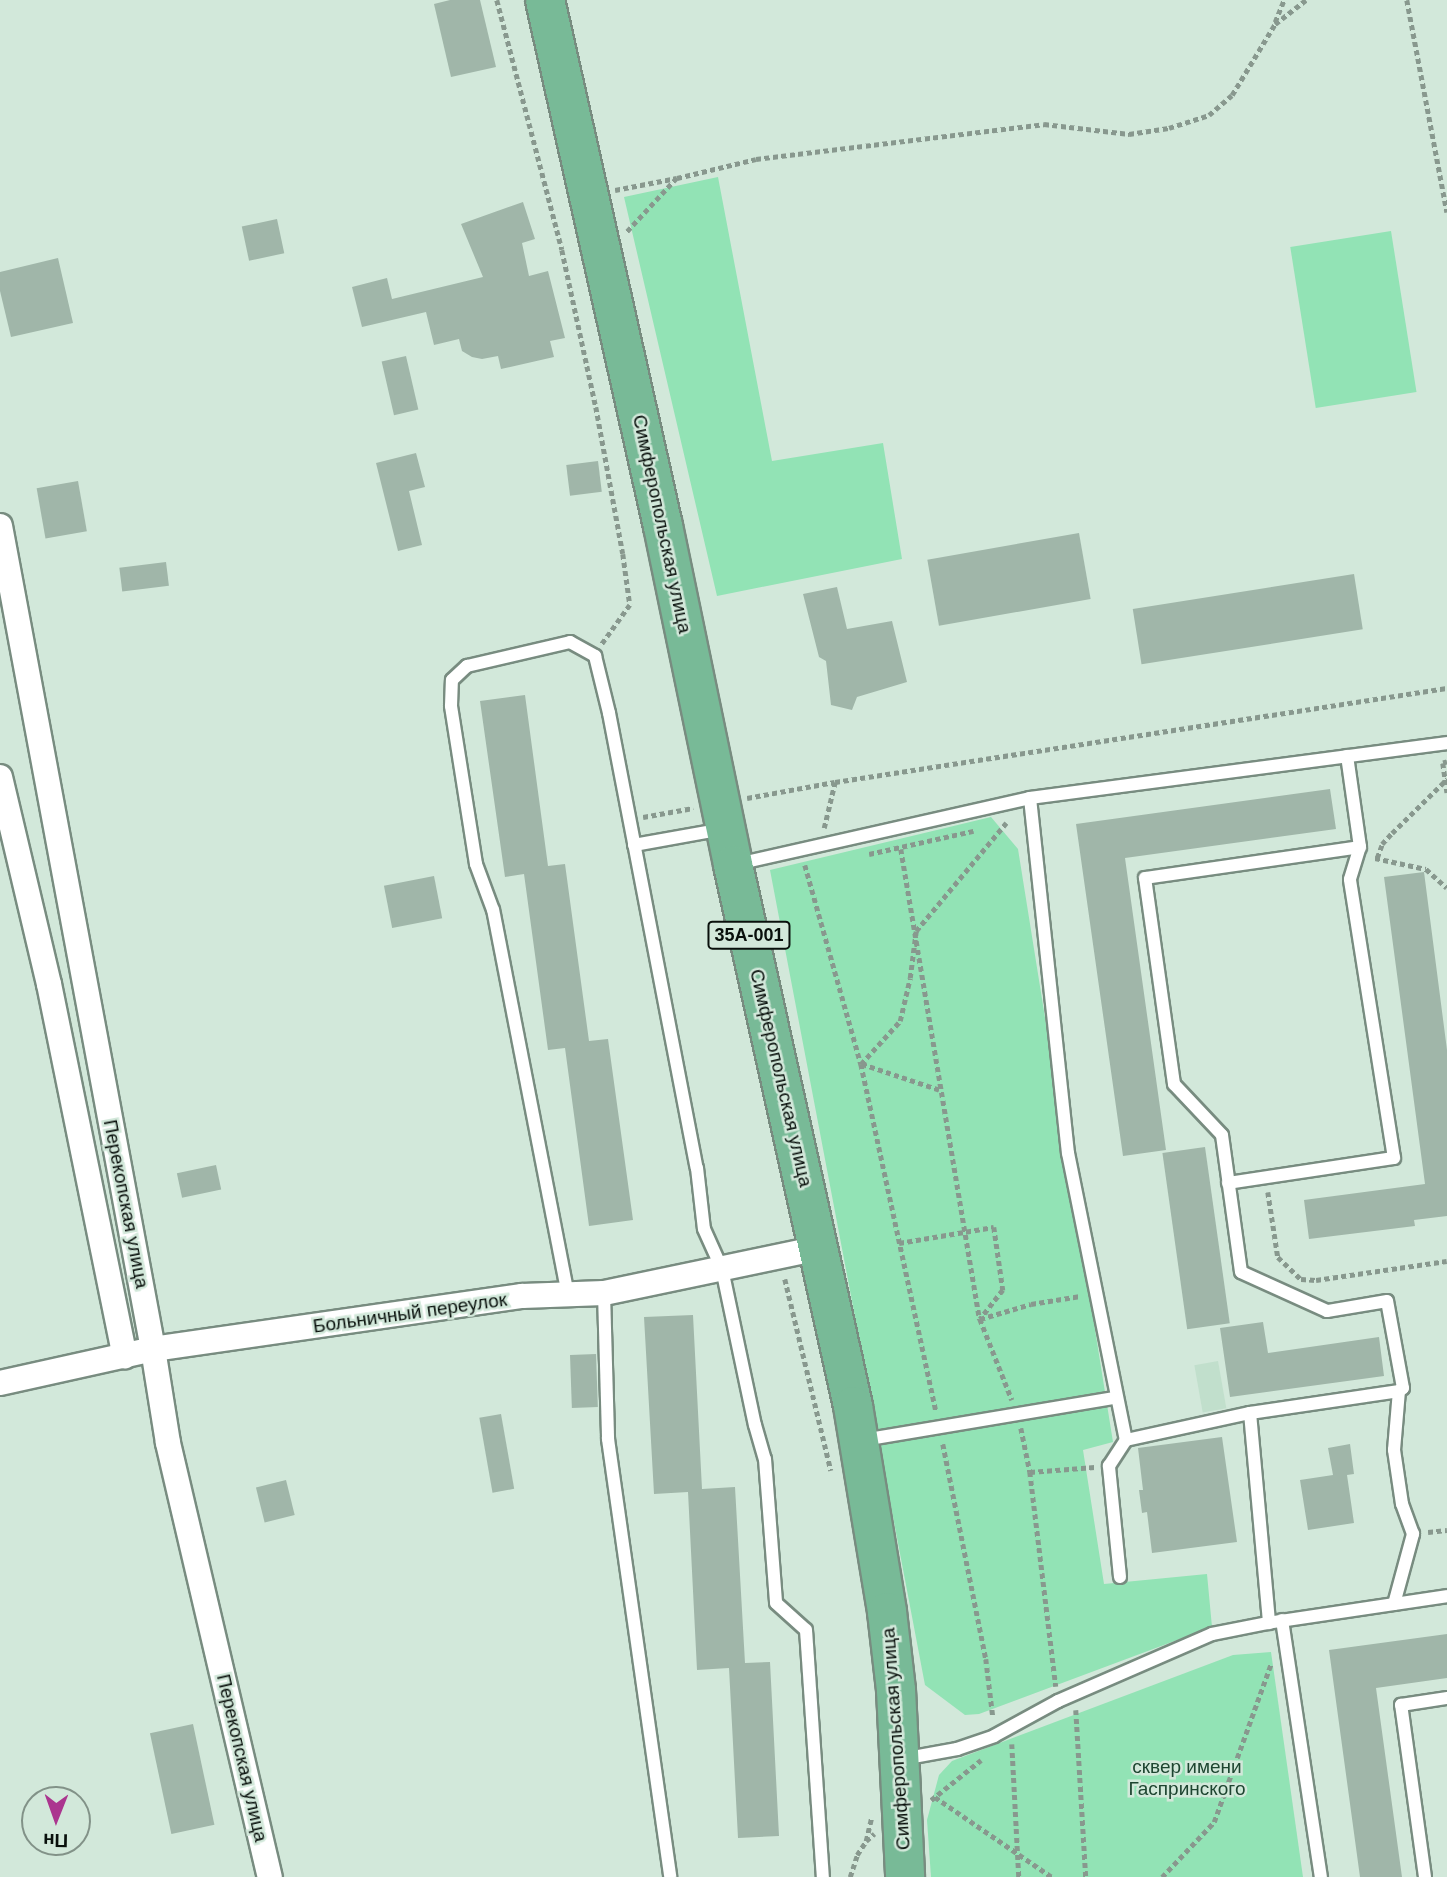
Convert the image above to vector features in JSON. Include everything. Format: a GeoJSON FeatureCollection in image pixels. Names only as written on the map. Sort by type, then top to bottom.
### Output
{"type":"FeatureCollection","features":[{"type":"Feature","properties":{"kind":"highway","name":"Симферопольская улица"},"geometry":{"type":"LineString","coordinates":[[545,0],[663,526],[729,847],[819,1248],[859,1441],[887,1612],[896,1690],[905,1877]]}},
{"type":"Feature","properties":{"kind":"street","name":"Перекопская улица"},"geometry":{"type":"LineString","coordinates":[[0,526],[153,1349],[167,1443],[270,1877]]}},
{"type":"Feature","properties":{"kind":"street","name":"Перекопская улица"},"geometry":{"type":"LineString","coordinates":[[0,777],[49,984],[125,1356]]}},
{"type":"Feature","properties":{"kind":"street","name":"Больничный переулок"},"geometry":{"type":"LineString","coordinates":[[0,1383],[153,1349],[522,1296],[604,1293],[819,1248]]}},
{"type":"Feature","properties":{"kind":"lane"},"geometry":{"type":"LineString","coordinates":[[568,1295],[493,909],[476,864],[451,706],[452,680],[467,666],[570,642],[594,656],[697,1168],[704,1229],[722,1269],[754,1425],[765,1459],[776,1603],[806,1630],[822,1877]]}},
{"type":"Feature","properties":{"kind":"lane"},"geometry":{"type":"LineString","coordinates":[[634,845],[820,846],[1030,798],[1447,743]]}},
{"type":"Feature","properties":{"kind":"lane"},"geometry":{"type":"LineString","coordinates":[[1228,1183],[1394,1158],[1350,879],[1360,847],[1347,756]]}},
{"type":"Feature","properties":{"kind":"lane"},"geometry":{"type":"LineString","coordinates":[[1030,798],[1068,1153],[1099,1294],[1115,1398],[1126,1440]]}},
{"type":"Feature","properties":{"kind":"lane"},"geometry":{"type":"LineString","coordinates":[[1120,1577],[1109,1466],[1126,1440],[1250,1413],[1399,1391],[1403,1388],[1387,1301],[1327,1311],[1241,1272],[1222,1135],[1174,1084],[1145,878],[1360,847]]}},
{"type":"Feature","properties":{"kind":"lane"},"geometry":{"type":"LineString","coordinates":[[604,1293],[608,1439],[670,1877]]}},
{"type":"Feature","properties":{"kind":"lane"},"geometry":{"type":"LineString","coordinates":[[1394,1604],[1413,1534],[1402,1504],[1394,1450],[1399,1391]]}},
{"type":"Feature","properties":{"kind":"lane"},"geometry":{"type":"LineString","coordinates":[[859,1441],[1017,1412],[1115,1398]]}},
{"type":"Feature","properties":{"kind":"lane"},"geometry":{"type":"LineString","coordinates":[[1250,1413],[1276,1621],[1321,1877]]}},
{"type":"Feature","properties":{"kind":"lane"},"geometry":{"type":"LineString","coordinates":[[900,1759],[998,1740],[1058,1701],[1212,1634],[1276,1621],[1447,1596]]}},
{"type":"Feature","properties":{"kind":"lane"},"geometry":{"type":"LineString","coordinates":[[1425,1877],[1401,1705],[1447,1698]]}},
{"type":"Feature","properties":{"kind":"path"},"geometry":{"type":"LineString","coordinates":[[497,0],[562,250],[596,407],[623,554],[630,605],[594,656]]}},
{"type":"Feature","properties":{"kind":"path"},"geometry":{"type":"LineString","coordinates":[[608,191],[756,159],[1044,124],[1129,134],[1169,128],[1209,115],[1232,95],[1275,24],[1284,0]]}},
{"type":"Feature","properties":{"kind":"path"},"geometry":{"type":"LineString","coordinates":[[1275,24],[1306,0]]}},
{"type":"Feature","properties":{"kind":"path"},"geometry":{"type":"LineString","coordinates":[[1407,0],[1447,212]]}},
{"type":"Feature","properties":{"kind":"path"},"geometry":{"type":"LineString","coordinates":[[619,242],[677,178]]}},
{"type":"Feature","properties":{"kind":"path"},"geometry":{"type":"LineString","coordinates":[[1019,1877],[1011,1737],[998,1740],[986,1659],[862,1064],[805,865],[816,863],[835,782],[1447,688]]}},
{"type":"Feature","properties":{"kind":"path"},"geometry":{"type":"LineString","coordinates":[[1443,763],[1447,793]]}},
{"type":"Feature","properties":{"kind":"path"},"geometry":{"type":"LineString","coordinates":[[1377,859],[1382,844],[1446,779]]}},
{"type":"Feature","properties":{"kind":"path"},"geometry":{"type":"LineString","coordinates":[[862,1064],[900,1021],[910,978],[916,931],[1006,823],[993,826]]}},
{"type":"Feature","properties":{"kind":"path"},"geometry":{"type":"LineString","coordinates":[[864,855],[901,849],[980,829]]}},
{"type":"Feature","properties":{"kind":"path"},"geometry":{"type":"LineString","coordinates":[[1360,847],[1377,859],[1426,869],[1447,888]]}},
{"type":"Feature","properties":{"kind":"path"},"geometry":{"type":"LineString","coordinates":[[901,849],[939,1090],[980,1318],[1017,1412],[1030,1472],[1058,1701]]}},
{"type":"Feature","properties":{"kind":"path"},"geometry":{"type":"LineString","coordinates":[[862,1064],[939,1090]]}},
{"type":"Feature","properties":{"kind":"path"},"geometry":{"type":"LineString","coordinates":[[1266,1177],[1279,1257],[1301,1279],[1316,1280],[1447,1261]]}},
{"type":"Feature","properties":{"kind":"path"},"geometry":{"type":"LineString","coordinates":[[900,1243],[994,1227],[1003,1290],[980,1318]]}},
{"type":"Feature","properties":{"kind":"path"},"geometry":{"type":"LineString","coordinates":[[779,1256],[834,1484]]}},
{"type":"Feature","properties":{"kind":"path"},"geometry":{"type":"LineString","coordinates":[[980,1318],[1031,1304],[1099,1294]]}},
{"type":"Feature","properties":{"kind":"path"},"geometry":{"type":"LineString","coordinates":[[1030,1472],[1109,1466]]}},
{"type":"Feature","properties":{"kind":"path"},"geometry":{"type":"LineString","coordinates":[[1162,1877],[1214,1822],[1276,1653]]}},
{"type":"Feature","properties":{"kind":"path"},"geometry":{"type":"LineString","coordinates":[[1063,1715],[1076,1710],[1086,1877]]}},
{"type":"Feature","properties":{"kind":"path"},"geometry":{"type":"LineString","coordinates":[[850,1877],[857,1855],[866,1841],[885,1823],[903,1808],[992,1752]]}},
{"type":"Feature","properties":{"kind":"path"},"geometry":{"type":"LineString","coordinates":[[903,1808],[1018,1853],[1052,1877]]}},
{"type":"Feature","properties":{"kind":"path"},"geometry":{"type":"LineString","coordinates":[[866,1841],[903,1808]]}},
{"type":"Feature","properties":{"kind":"shaded area"},"geometry":{"type":"Polygon","coordinates":[[[1218,1361],[1226,1408],[1203,1412],[1194,1365],[1218,1361]]]}},
{"type":"Feature","properties":{"kind":"green space"},"geometry":{"type":"Polygon","coordinates":[[[718,177],[772,461],[883,443],[902,559],[717,596],[624,197],[718,177]]]}},
{"type":"Feature","properties":{"kind":"green space"},"geometry":{"type":"Polygon","coordinates":[[[1391,231],[1416,392],[1316,408],[1290,247],[1391,231]]]}},
{"type":"Feature","properties":{"kind":"green space"},"geometry":{"type":"Polygon","coordinates":[[[991,817],[1018,849],[1113,1442],[1083,1450],[1104,1584],[1207,1574],[1212,1627],[979,1714],[965,1715],[925,1685],[770,870],[991,817]]]}},
{"type":"Feature","properties":{"kind":"green space","name":"сквер имени Гаспринского"},"geometry":{"type":"Polygon","coordinates":[[[1271,1652],[1303,1877],[931,1877],[927,1820],[939,1775],[952,1761],[1233,1655],[1271,1652]]]}},
{"type":"Feature","properties":{"kind":"building"},"geometry":{"type":"Polygon","coordinates":[[[450,0],[480,0],[496,67],[451,77],[434,4],[450,0]]]}},
{"type":"Feature","properties":{"kind":"building"},"geometry":{"type":"Polygon","coordinates":[[[523,202],[535,239],[522,243],[529,276],[548,271],[565,338],[550,341],[554,357],[501,369],[498,356],[482,359],[472,357],[462,351],[459,339],[434,345],[426,312],[362,327],[352,287],[387,278],[392,299],[483,277],[461,224],[523,202]]]}},
{"type":"Feature","properties":{"kind":"building"},"geometry":{"type":"Polygon","coordinates":[[[277,219],[284,253],[249,261],[242,226],[277,219]]]}},
{"type":"Feature","properties":{"kind":"building"},"geometry":{"type":"Polygon","coordinates":[[[58,258],[73,323],[11,337],[0,291],[0,272],[58,258]]]}},
{"type":"Feature","properties":{"kind":"building"},"geometry":{"type":"Polygon","coordinates":[[[406,356],[418,410],[394,415],[382,362],[406,356]]]}},
{"type":"Feature","properties":{"kind":"building"},"geometry":{"type":"Polygon","coordinates":[[[416,453],[425,487],[409,491],[422,545],[398,551],[376,463],[416,453]]]}},
{"type":"Feature","properties":{"kind":"building"},"geometry":{"type":"Polygon","coordinates":[[[598,461],[602,492],[570,496],[566,465],[598,461]]]}},
{"type":"Feature","properties":{"kind":"building"},"geometry":{"type":"Polygon","coordinates":[[[78,481],[87,531],[45,539],[37,488],[78,481]]]}},
{"type":"Feature","properties":{"kind":"building"},"geometry":{"type":"Polygon","coordinates":[[[1079,533],[1091,599],[939,626],[927,560],[1079,533]]]}},
{"type":"Feature","properties":{"kind":"building"},"geometry":{"type":"Polygon","coordinates":[[[166,562],[169,586],[122,592],[119,568],[166,562]]]}},
{"type":"Feature","properties":{"kind":"building"},"geometry":{"type":"Polygon","coordinates":[[[1354,574],[1363,629],[1142,664],[1133,609],[1354,574]]]}},
{"type":"Feature","properties":{"kind":"building"},"geometry":{"type":"Polygon","coordinates":[[[837,587],[847,629],[892,621],[907,682],[857,697],[852,710],[831,705],[826,661],[819,657],[803,594],[837,587]]]}},
{"type":"Feature","properties":{"kind":"building"},"geometry":{"type":"Polygon","coordinates":[[[525,695],[548,866],[565,864],[589,1041],[608,1039],[633,1220],[589,1226],[565,1048],[548,1050],[524,874],[505,877],[480,701],[525,695]]]}},
{"type":"Feature","properties":{"kind":"building"},"geometry":{"type":"Polygon","coordinates":[[[1330,789],[1336,829],[1125,858],[1166,1150],[1123,1156],[1076,824],[1330,789]]]}},
{"type":"Feature","properties":{"kind":"building"},"geometry":{"type":"Polygon","coordinates":[[[1424,872],[1447,1050],[1447,1216],[1414,1220],[1415,1226],[1309,1239],[1304,1200],[1425,1184],[1384,877],[1424,872]]]}},
{"type":"Feature","properties":{"kind":"building"},"geometry":{"type":"Polygon","coordinates":[[[434,876],[442,918],[392,928],[384,886],[434,876]]]}},
{"type":"Feature","properties":{"kind":"building"},"geometry":{"type":"Polygon","coordinates":[[[1205,1147],[1230,1323],[1187,1329],[1162,1153],[1205,1147]]]}},
{"type":"Feature","properties":{"kind":"building"},"geometry":{"type":"Polygon","coordinates":[[[216,1165],[221,1189],[182,1198],[177,1173],[216,1165]]]}},
{"type":"Feature","properties":{"kind":"building"},"geometry":{"type":"Polygon","coordinates":[[[693,1315],[702,1489],[735,1487],[745,1663],[770,1662],[779,1836],[738,1838],[729,1668],[697,1670],[688,1492],[654,1494],[644,1317],[693,1315]]]}},
{"type":"Feature","properties":{"kind":"building"},"geometry":{"type":"Polygon","coordinates":[[[1263,1322],[1268,1353],[1379,1337],[1384,1376],[1230,1397],[1220,1328],[1263,1322]]]}},
{"type":"Feature","properties":{"kind":"building"},"geometry":{"type":"Polygon","coordinates":[[[596,1354],[598,1407],[572,1408],[570,1355],[596,1354]]]}},
{"type":"Feature","properties":{"kind":"building"},"geometry":{"type":"Polygon","coordinates":[[[501,1414],[514,1489],[493,1493],[479,1418],[501,1414]]]}},
{"type":"Feature","properties":{"kind":"building"},"geometry":{"type":"Polygon","coordinates":[[[1222,1437],[1237,1542],[1152,1553],[1147,1512],[1142,1513],[1139,1490],[1143,1490],[1138,1448],[1222,1437]]]}},
{"type":"Feature","properties":{"kind":"building"},"geometry":{"type":"Polygon","coordinates":[[[1350,1444],[1354,1474],[1347,1475],[1354,1523],[1308,1530],[1300,1480],[1333,1475],[1328,1448],[1350,1444]]]}},
{"type":"Feature","properties":{"kind":"building"},"geometry":{"type":"Polygon","coordinates":[[[286,1480],[295,1515],[265,1522],[256,1487],[286,1480]]]}},
{"type":"Feature","properties":{"kind":"building"},"geometry":{"type":"Polygon","coordinates":[[[1447,1634],[1447,1678],[1376,1688],[1402,1877],[1360,1877],[1329,1650],[1447,1634]]]}},
{"type":"Feature","properties":{"kind":"building"},"geometry":{"type":"Polygon","coordinates":[[[193,1724],[214,1825],[171,1834],[150,1733],[193,1724]]]}}]}
